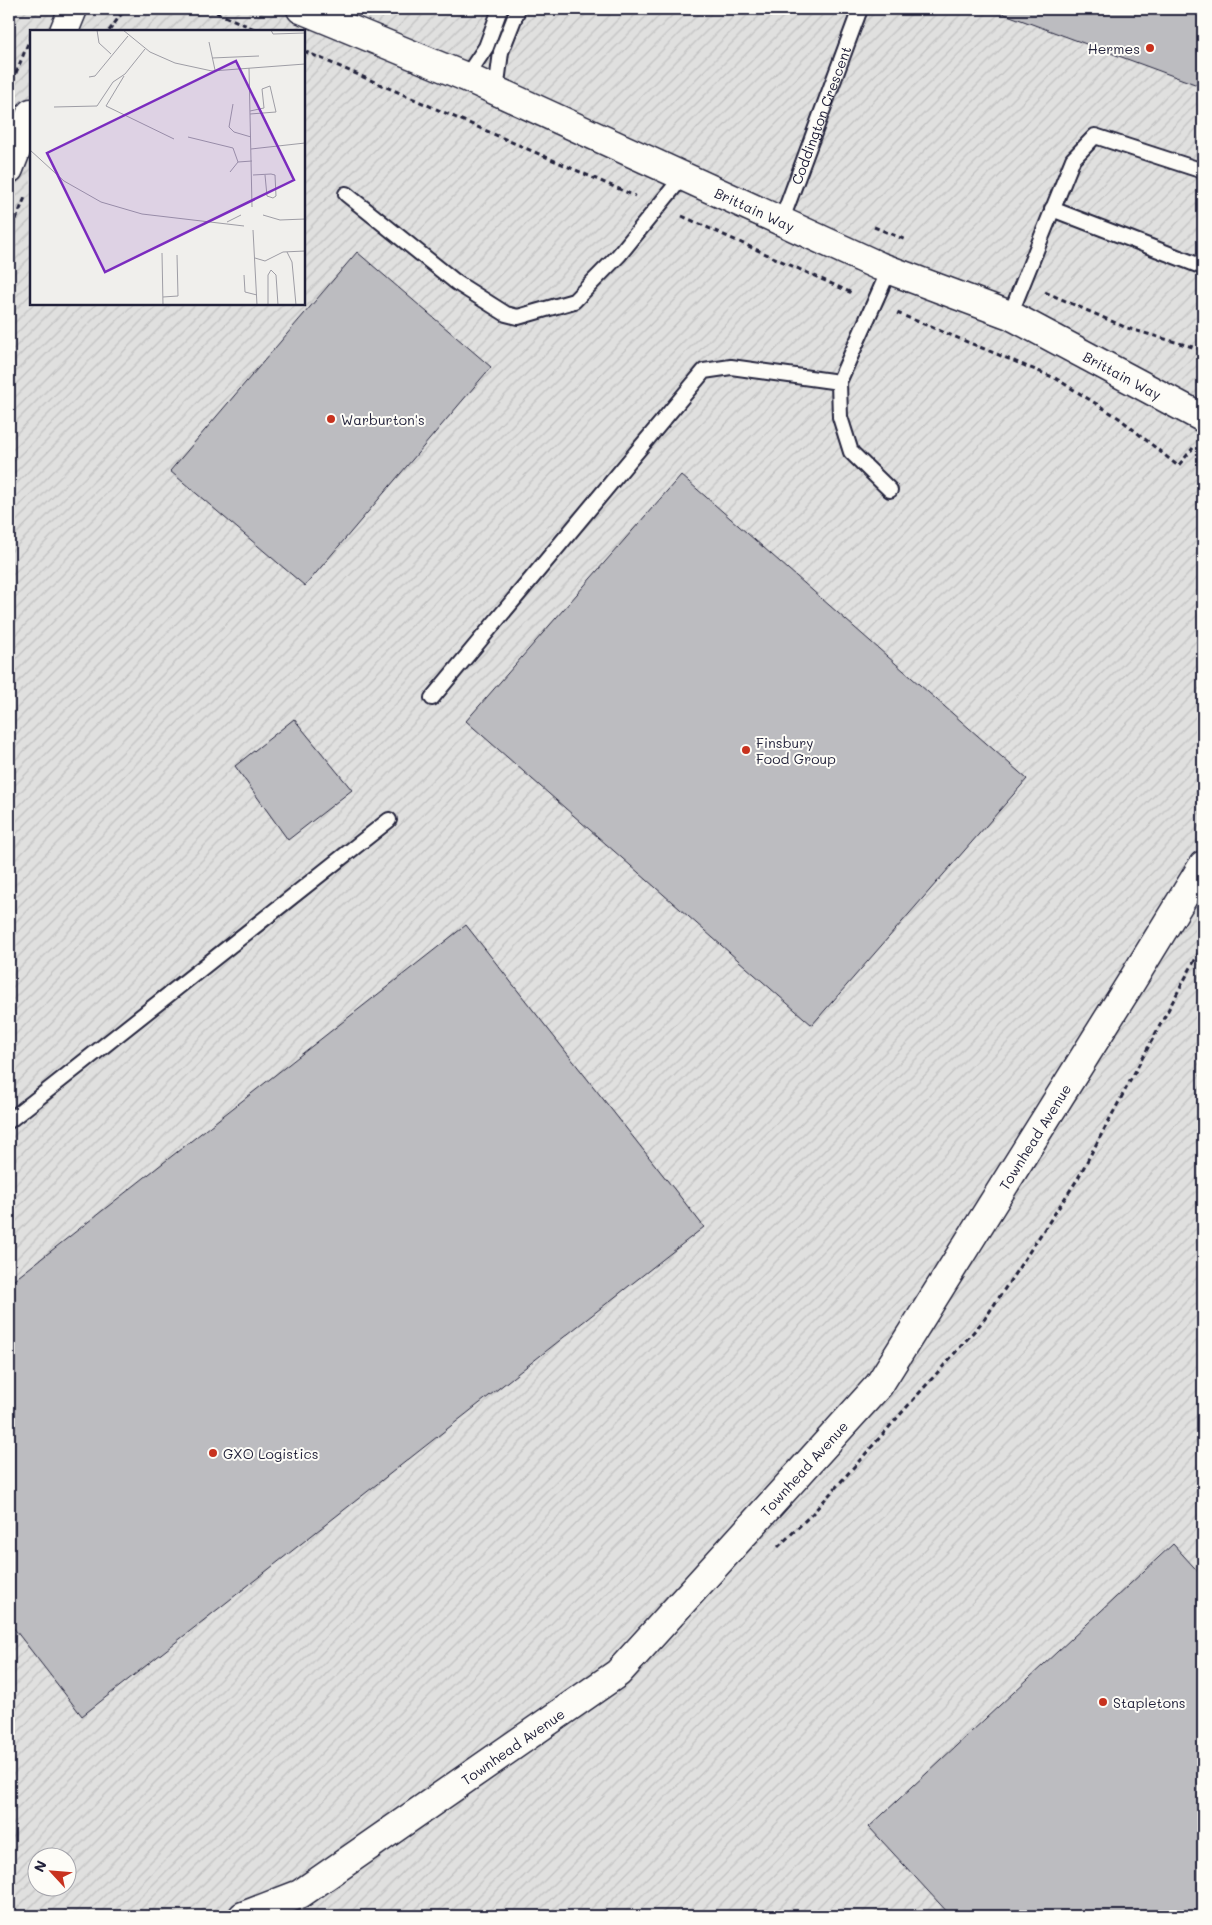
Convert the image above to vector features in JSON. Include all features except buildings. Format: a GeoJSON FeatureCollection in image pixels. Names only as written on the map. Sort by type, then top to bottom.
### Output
{"type":"FeatureCollection","features":[{"type":"Feature","properties":{"kind":"street"},"geometry":{"type":"LineString","coordinates":[[64,30],[73,9]]}},
{"type":"Feature","properties":{"kind":"street","name":"Brittain Way"},"geometry":{"type":"LineString","coordinates":[[301,9],[466,77],[889,270],[1010,314],[1203,418]]}},
{"type":"Feature","properties":{"kind":"street"},"geometry":{"type":"LineString","coordinates":[[9,169],[30,116]]}},
{"type":"Feature","properties":{"kind":"street","name":"Townhead Avenue"},"geometry":{"type":"LineString","coordinates":[[243,1916],[300,1894],[610,1678],[625,1665],[879,1385],[1203,865]]}},
{"type":"Feature","properties":{"kind":"lane"},"geometry":{"type":"LineString","coordinates":[[466,77],[486,47],[500,9]]}},
{"type":"Feature","properties":{"kind":"lane"},"geometry":{"type":"LineString","coordinates":[[496,91],[501,52],[518,9]]}},
{"type":"Feature","properties":{"kind":"lane","name":"Coddington Crescent"},"geometry":{"type":"LineString","coordinates":[[781,222],[860,9]]}},
{"type":"Feature","properties":{"kind":"lane"},"geometry":{"type":"LineString","coordinates":[[1010,314],[1072,159],[1095,136],[1203,171]]}},
{"type":"Feature","properties":{"kind":"lane"},"geometry":{"type":"LineString","coordinates":[[346,194],[457,283],[506,314],[518,317],[574,301],[618,256],[683,176]]}},
{"type":"Feature","properties":{"kind":"lane"},"geometry":{"type":"LineString","coordinates":[[1052,209],[1203,267]]}},
{"type":"Feature","properties":{"kind":"lane"},"geometry":{"type":"LineString","coordinates":[[889,270],[839,382],[840,416],[851,452],[890,490]]}},
{"type":"Feature","properties":{"kind":"lane"},"geometry":{"type":"LineString","coordinates":[[432,698],[704,371],[731,367],[839,382]]}},
{"type":"Feature","properties":{"kind":"lane"},"geometry":{"type":"LineString","coordinates":[[9,1121],[389,820]]}},
{"type":"Feature","properties":{"kind":"path"},"geometry":{"type":"LineString","coordinates":[[110,30],[125,9]]}},
{"type":"Feature","properties":{"kind":"path"},"geometry":{"type":"LineString","coordinates":[[208,9],[257,30]]}},
{"type":"Feature","properties":{"kind":"path"},"geometry":{"type":"LineString","coordinates":[[9,90],[30,38]]}},
{"type":"Feature","properties":{"kind":"path"},"geometry":{"type":"LineString","coordinates":[[305,51],[659,206],[874,303],[1055,378],[1119,418],[1178,466],[1197,444]]}},
{"type":"Feature","properties":{"kind":"path"},"geometry":{"type":"LineString","coordinates":[[9,236],[28,192]]}},
{"type":"Feature","properties":{"kind":"shaded area"},"geometry":{"type":"Polygon","coordinates":[[[9,9],[1203,9],[1203,1916],[9,1916],[9,9]]]}},
{"type":"Feature","properties":{"kind":"place","name":"Hermes"},"geometry":{"type":"Point","coordinates":[1150,48]}},
{"type":"Feature","properties":{"kind":"place","name":"Warburton's"},"geometry":{"type":"Point","coordinates":[331,419]}},
{"type":"Feature","properties":{"kind":"place","name":"Finsbury Food Group"},"geometry":{"type":"Point","coordinates":[746,750]}},
{"type":"Feature","properties":{"kind":"place","name":"GXO Logistics"},"geometry":{"type":"Point","coordinates":[213,1453]}},
{"type":"Feature","properties":{"kind":"place","name":"Stapletons"},"geometry":{"type":"Point","coordinates":[1103,1702]}}]}
